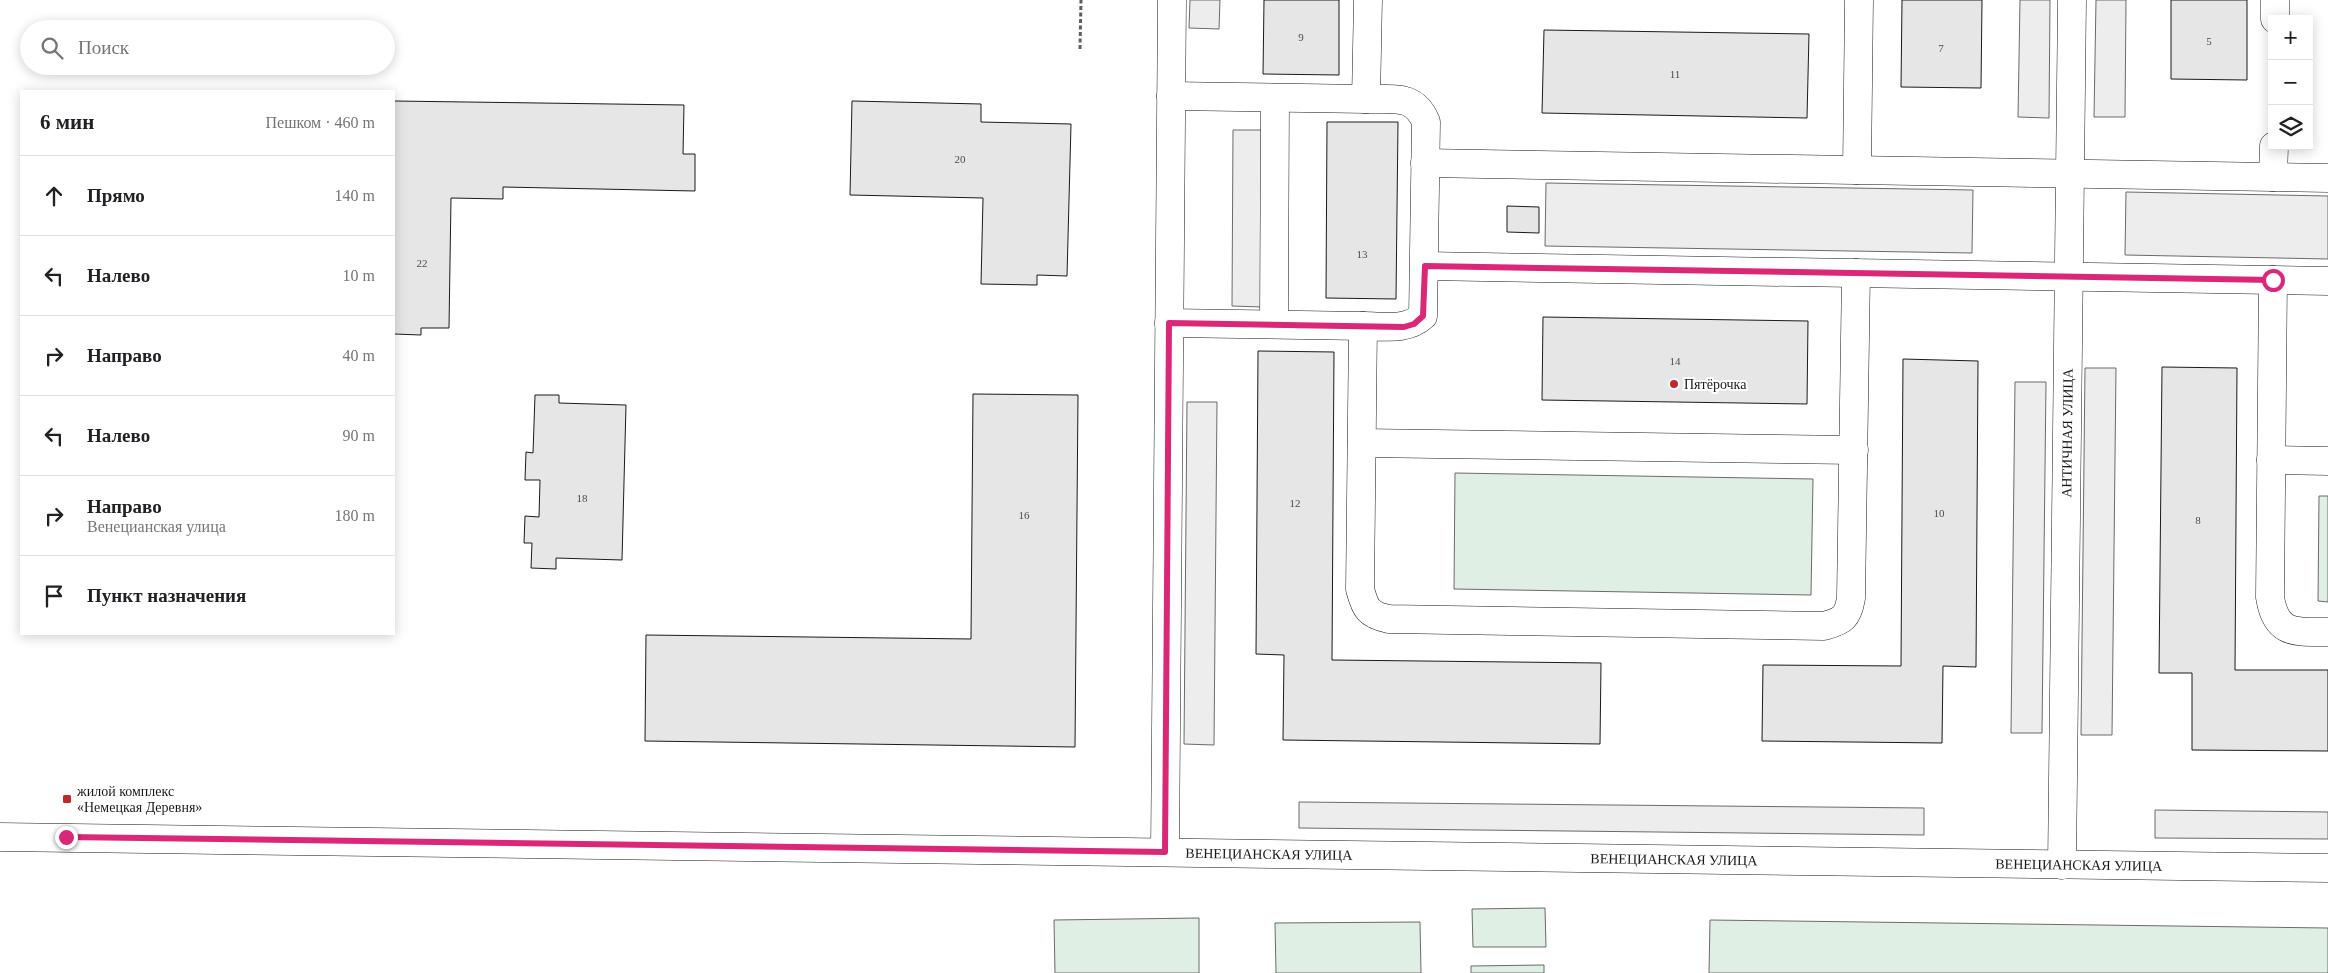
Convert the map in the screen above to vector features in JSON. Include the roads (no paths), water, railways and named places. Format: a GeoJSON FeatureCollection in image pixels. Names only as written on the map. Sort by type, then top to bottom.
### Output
{"type":"FeatureCollection","features":[{"type":"Feature","properties":{"kind":"street"},"geometry":{"type":"LineString","coordinates":[[1165,852],[1172,0]]}},
{"type":"Feature","properties":{"kind":"street"},"geometry":{"type":"LineString","coordinates":[[1366,99],[1368,0]]}},
{"type":"Feature","properties":{"kind":"street"},"geometry":{"type":"LineString","coordinates":[[1857,170],[1859,0]]}},
{"type":"Feature","properties":{"kind":"street","name":"АНТИЧНАЯ УЛИЦА"},"geometry":{"type":"LineString","coordinates":[[2062,865],[2072,0]]}},
{"type":"Feature","properties":{"kind":"street"},"geometry":{"type":"LineString","coordinates":[[2275,0],[2275,15]]}},
{"type":"Feature","properties":{"kind":"street"},"geometry":{"type":"LineString","coordinates":[[1169,323],[1404,327],[1414,324],[1423,316],[1425,266],[1426,122],[1422,112],[1415,103],[1406,100],[1171,96]]}},
{"type":"Feature","properties":{"kind":"street"},"geometry":{"type":"LineString","coordinates":[[1274,324],[1275,98]]}},
{"type":"Feature","properties":{"kind":"street"},"geometry":{"type":"LineString","coordinates":[[2273,177],[2274,150]]}},
{"type":"Feature","properties":{"kind":"street"},"geometry":{"type":"LineString","coordinates":[[1425,163],[2328,178]]}},
{"type":"Feature","properties":{"kind":"street"},"geometry":{"type":"LineString","coordinates":[[1425,266],[2328,281]]}},
{"type":"Feature","properties":{"kind":"street"},"geometry":{"type":"LineString","coordinates":[[1364,326],[1360,589],[1364,605],[1375,616],[1399,620],[1824,626],[1838,622],[1849,612],[1851,598],[1856,273]]}},
{"type":"Feature","properties":{"kind":"street"},"geometry":{"type":"LineString","coordinates":[[2273,280],[2270,597],[2273,614],[2283,627],[2299,632],[2328,632]]}},
{"type":"Feature","properties":{"kind":"street"},"geometry":{"type":"LineString","coordinates":[[1362,443],[1854,450]]}},
{"type":"Feature","properties":{"kind":"street"},"geometry":{"type":"LineString","coordinates":[[2271,460],[2328,461]]}},
{"type":"Feature","properties":{"kind":"street","name":"ВЕНЕЦИАНСКАЯ УЛИЦА"},"geometry":{"type":"LineString","coordinates":[[0,837],[2328,868]]}},
{"type":"Feature","properties":{"kind":"place","name":"Пятёрочка"},"geometry":{"type":"Point","coordinates":[1674,384]}},
{"type":"Feature","properties":{"kind":"place","name":"жилой комплекс «Немецкая Деревня»"},"geometry":{"type":"Point","coordinates":[67,799]}}]}
